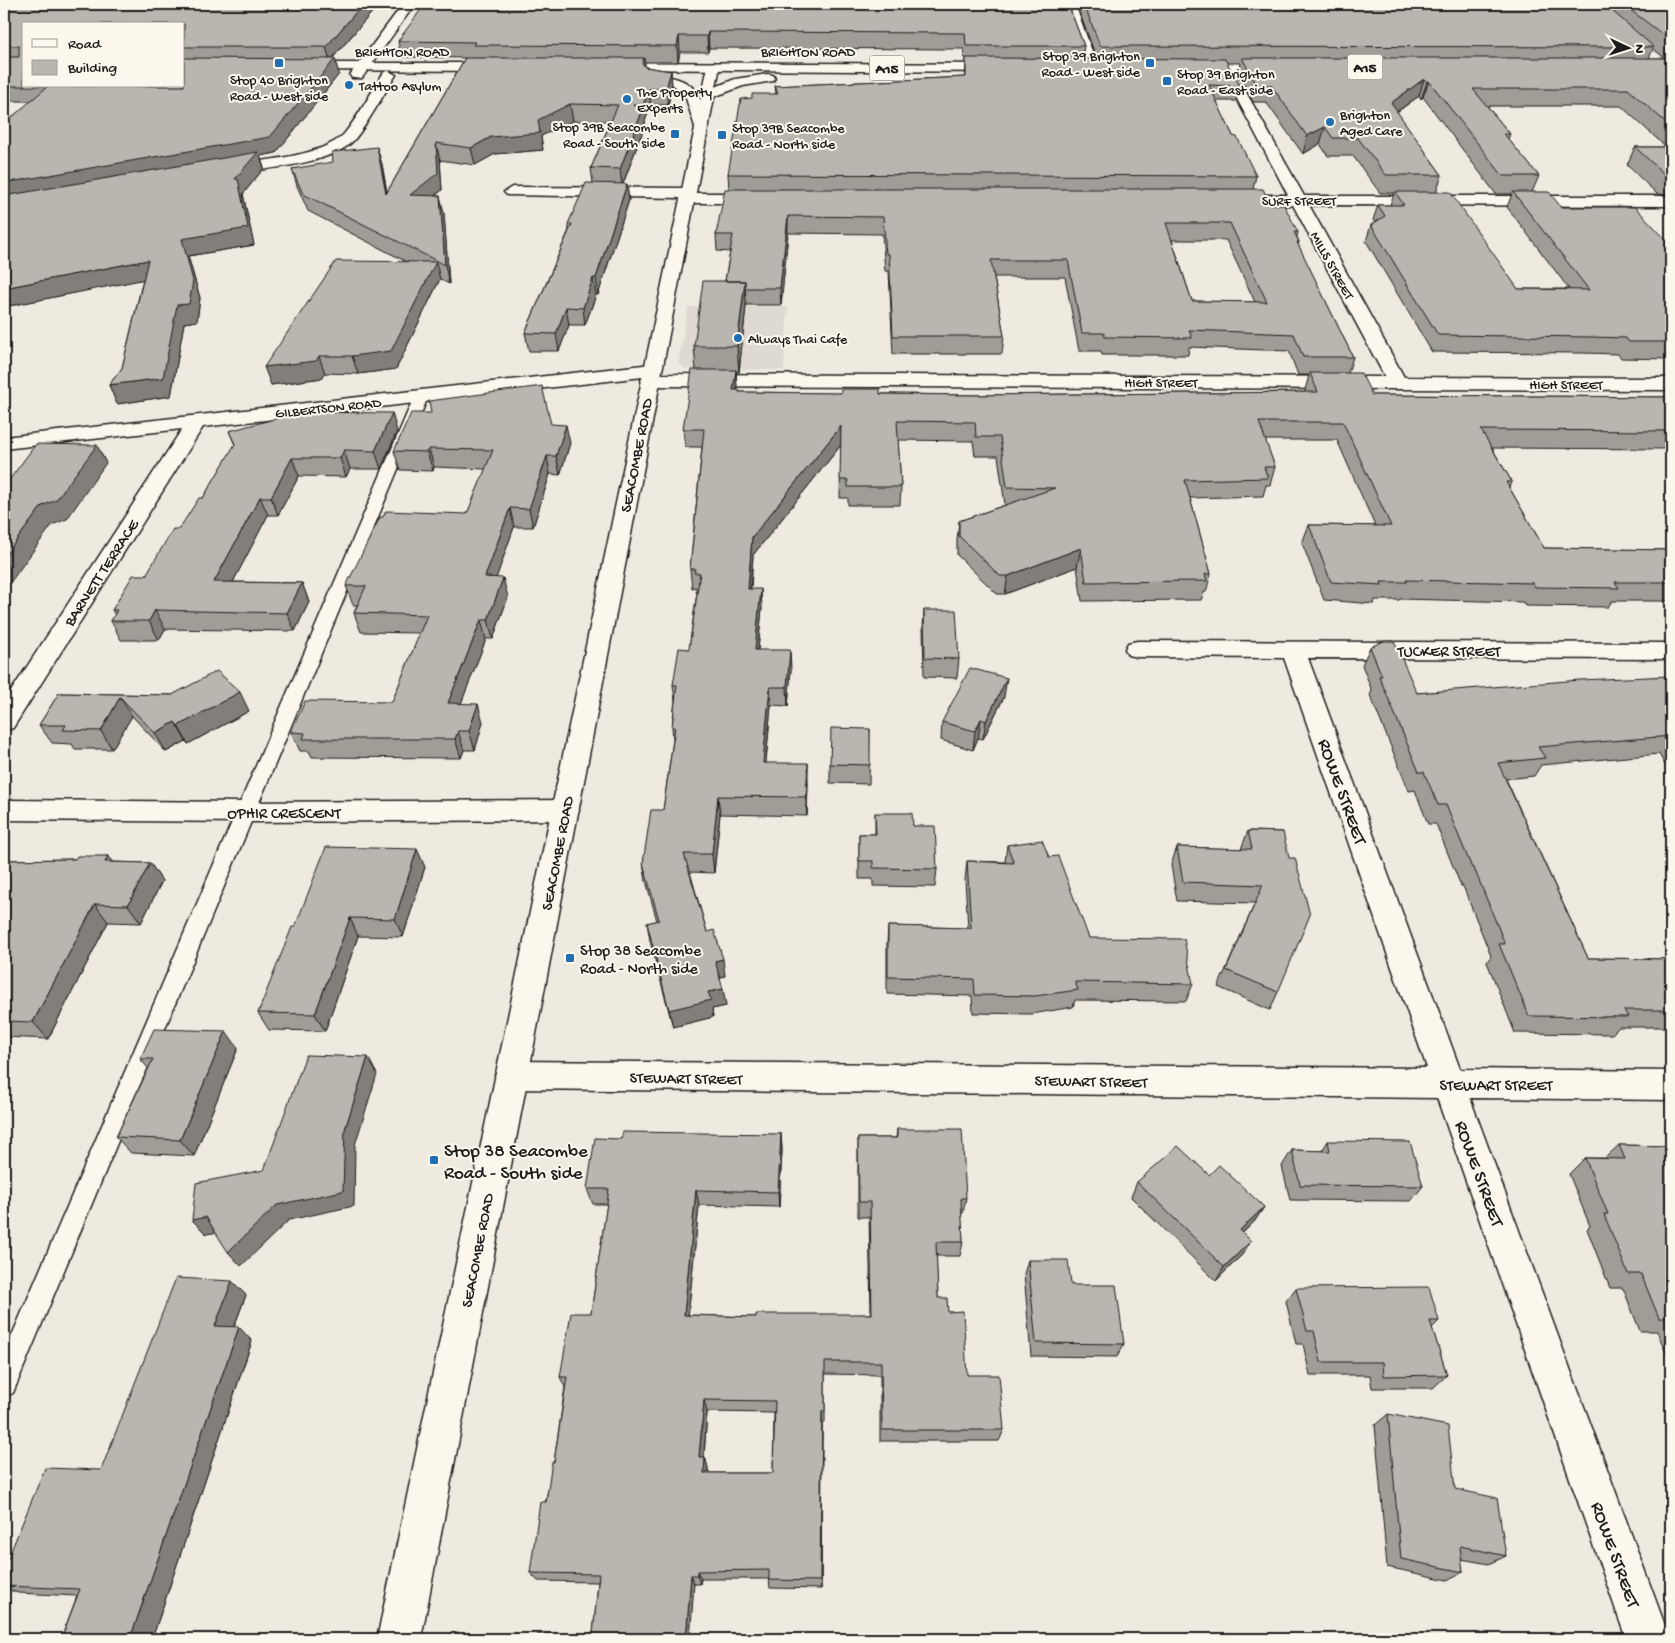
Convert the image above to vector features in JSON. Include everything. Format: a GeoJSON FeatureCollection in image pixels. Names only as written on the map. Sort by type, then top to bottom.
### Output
{"type":"FeatureCollection","features":[{"type":"Feature","properties":{"kind":"street"},"geometry":{"type":"LineString","coordinates":[[360,71],[409,4]]}},
{"type":"Feature","properties":{"kind":"street"},"geometry":{"type":"LineString","coordinates":[[1069,4],[1096,73],[1075,68]]}},
{"type":"Feature","properties":{"kind":"street","name":"BRIGHTON ROAD"},"geometry":{"type":"LineString","coordinates":[[286,71],[360,71],[508,71],[389,75],[360,71]]}},
{"type":"Feature","properties":{"kind":"street","name":"BRIGHTON ROAD"},"geometry":{"type":"LineString","coordinates":[[702,126],[693,92],[684,83],[600,72],[713,71],[1018,72],[814,75],[713,71]]}},
{"type":"Feature","properties":{"kind":"street","name":"SEACOMBE ROAD"},"geometry":{"type":"LineString","coordinates":[[399,1639],[713,71]]}},
{"type":"Feature","properties":{"kind":"street","name":"MILLS STREET"},"geometry":{"type":"LineString","coordinates":[[1229,72],[1398,383]]}},
{"type":"Feature","properties":{"kind":"street"},"geometry":{"type":"LineString","coordinates":[[1181,73],[1284,73]]}},
{"type":"Feature","properties":{"kind":"street"},"geometry":{"type":"LineString","coordinates":[[207,173],[304,157],[339,145],[348,138],[389,75]]}},
{"type":"Feature","properties":{"kind":"street"},"geometry":{"type":"LineString","coordinates":[[708,95],[740,82],[754,79],[814,75]]}},
{"type":"Feature","properties":{"kind":"street"},"geometry":{"type":"LineString","coordinates":[[512,192],[777,198]]}},
{"type":"Feature","properties":{"kind":"street","name":"SURF STREET"},"geometry":{"type":"LineString","coordinates":[[1219,200],[1671,201]]}},
{"type":"Feature","properties":{"kind":"street","name":"HIGH STREET"},"geometry":{"type":"LineString","coordinates":[[651,375],[1671,384]]}},
{"type":"Feature","properties":{"kind":"street","name":"GILBERTSON ROAD"},"geometry":{"type":"LineString","coordinates":[[4,443],[421,397],[651,375]]}},
{"type":"Feature","properties":{"kind":"street","name":"BARNETT TERRACE"},"geometry":{"type":"LineString","coordinates":[[4,722],[196,422]]}},
{"type":"Feature","properties":{"kind":"street","name":"TUCKER STREET"},"geometry":{"type":"LineString","coordinates":[[1137,649],[1671,651]]}},
{"type":"Feature","properties":{"kind":"street","name":"ROWE STREET"},"geometry":{"type":"LineString","coordinates":[[1293,649],[1648,1639]]}},
{"type":"Feature","properties":{"kind":"street","name":"OPHIR CRESCENT"},"geometry":{"type":"LineString","coordinates":[[4,810],[245,812],[565,810]]}},
{"type":"Feature","properties":{"kind":"street","name":"STEWART STREET"},"geometry":{"type":"LineString","coordinates":[[511,1075],[1671,1085]]}},
{"type":"Feature","properties":{"kind":"lane"},"geometry":{"type":"LineString","coordinates":[[4,1384],[421,397]]}},
{"type":"Feature","properties":{"kind":"shaded area"},"geometry":{"type":"Polygon","coordinates":[[[688,307],[788,307],[784,370],[685,369],[678,363],[688,307]]]}},
{"type":"Feature","properties":{"kind":"building"},"geometry":{"type":"Polygon","coordinates":[[[4,4],[363,4],[326,47],[185,47],[185,22],[22,22],[22,86],[4,86],[4,57],[19,57],[19,46],[4,46],[4,4]]]}},
{"type":"Feature","properties":{"kind":"building"},"geometry":{"type":"Polygon","coordinates":[[[425,4],[1068,4],[1084,46],[966,46],[965,33],[708,32],[707,36],[679,36],[677,46],[473,45],[475,42],[398,41],[425,4]]]}},
{"type":"Feature","properties":{"kind":"building"},"geometry":{"type":"Polygon","coordinates":[[[1084,4],[1604,4],[1654,47],[1100,46],[1084,4]]]}},
{"type":"Feature","properties":{"kind":"building"},"geometry":{"type":"Polygon","coordinates":[[[1623,4],[1671,4],[1671,41],[1623,4]]]}},
{"type":"Feature","properties":{"kind":"building"},"geometry":{"type":"Polygon","coordinates":[[[185,58],[335,59],[270,137],[4,183],[4,124],[46,88],[185,88],[185,58]]]}},
{"type":"Feature","properties":{"kind":"building"},"geometry":{"type":"Polygon","coordinates":[[[465,58],[644,58],[642,63],[645,67],[671,71],[666,89],[649,89],[643,105],[633,105],[643,109],[620,169],[591,168],[618,105],[570,104],[538,120],[540,133],[491,137],[471,148],[436,143],[438,173],[410,195],[440,196],[445,265],[303,194],[292,169],[333,162],[332,152],[377,147],[386,194],[465,58]]]}},
{"type":"Feature","properties":{"kind":"building"},"geometry":{"type":"Polygon","coordinates":[[[966,58],[1225,59],[1240,86],[1209,85],[1233,136],[1237,137],[1256,176],[728,174],[741,99],[752,98],[752,94],[778,94],[775,86],[966,77],[966,58]]]}},
{"type":"Feature","properties":{"kind":"building"},"geometry":{"type":"Polygon","coordinates":[[[1242,58],[1671,58],[1671,127],[1628,89],[1473,89],[1510,134],[1504,134],[1539,176],[1503,176],[1429,81],[1427,82],[1424,79],[1391,103],[1442,175],[1386,175],[1358,138],[1333,138],[1325,127],[1307,136],[1271,85],[1257,85],[1242,58]]]}},
{"type":"Feature","properties":{"kind":"building"},"geometry":{"type":"Polygon","coordinates":[[[1635,147],[1671,147],[1671,176],[1666,176],[1635,147]]]}},
{"type":"Feature","properties":{"kind":"building"},"geometry":{"type":"Polygon","coordinates":[[[258,152],[235,179],[238,179],[248,228],[182,239],[193,281],[189,304],[177,305],[163,378],[109,385],[122,368],[148,260],[4,288],[4,196],[258,152]]]}},
{"type":"Feature","properties":{"kind":"building"},"geometry":{"type":"Polygon","coordinates":[[[586,183],[627,184],[596,278],[593,278],[583,308],[566,307],[556,334],[525,333],[572,224],[568,224],[586,183]]]}},
{"type":"Feature","properties":{"kind":"building"},"geometry":{"type":"Polygon","coordinates":[[[725,189],[1263,189],[1270,204],[1284,205],[1298,232],[1294,232],[1299,242],[1297,242],[1353,357],[1303,357],[1294,334],[1189,330],[1192,338],[1105,337],[1104,333],[1082,333],[1068,260],[991,260],[1004,336],[893,336],[889,254],[886,254],[883,217],[788,216],[780,288],[745,288],[745,281],[725,281],[733,235],[716,235],[725,189]],[[1166,223],[1192,301],[1267,302],[1230,223],[1166,223]]]}},
{"type":"Feature","properties":{"kind":"building"},"geometry":{"type":"Polygon","coordinates":[[[1395,192],[1450,192],[1518,289],[1589,290],[1513,192],[1549,192],[1561,207],[1635,207],[1671,245],[1671,342],[1629,342],[1626,338],[1438,335],[1371,225],[1385,216],[1378,205],[1404,205],[1395,192]]]}},
{"type":"Feature","properties":{"kind":"building"},"geometry":{"type":"Polygon","coordinates":[[[336,261],[436,262],[391,351],[352,356],[319,356],[316,361],[264,367],[336,261]]]}},
{"type":"Feature","properties":{"kind":"building"},"geometry":{"type":"Polygon","coordinates":[[[703,281],[745,281],[737,346],[694,346],[703,281]]]}},
{"type":"Feature","properties":{"kind":"building"},"geometry":{"type":"Polygon","coordinates":[[[692,370],[736,370],[733,390],[739,390],[739,392],[841,393],[841,389],[880,389],[880,394],[972,395],[1318,392],[1310,373],[1361,373],[1372,395],[1671,397],[1671,431],[1481,430],[1512,482],[1506,482],[1544,548],[1671,550],[1671,582],[1615,582],[1619,588],[1535,587],[1533,583],[1406,580],[1407,582],[1381,582],[1382,585],[1331,582],[1309,525],[1391,526],[1343,422],[1259,422],[1275,467],[1264,467],[1268,478],[1185,480],[1211,574],[1205,574],[1207,581],[1086,582],[1081,548],[1008,576],[1000,576],[959,536],[959,521],[1055,488],[1007,487],[1000,437],[976,437],[975,422],[897,421],[901,487],[848,487],[848,480],[840,480],[841,426],[752,537],[748,589],[761,589],[755,650],[790,650],[787,687],[770,687],[763,763],[808,763],[806,797],[718,796],[712,854],[684,854],[707,932],[714,930],[723,959],[715,961],[723,989],[708,992],[711,1000],[669,1010],[647,923],[659,920],[643,863],[651,810],[663,810],[675,727],[672,727],[677,685],[673,685],[679,648],[689,649],[700,573],[694,573],[695,569],[690,569],[704,429],[683,429],[692,370]]]}},
{"type":"Feature","properties":{"kind":"building"},"geometry":{"type":"Polygon","coordinates":[[[542,386],[551,424],[566,425],[556,456],[547,456],[529,509],[510,508],[485,577],[503,578],[488,620],[481,620],[448,703],[478,704],[469,731],[458,731],[455,739],[303,739],[305,733],[291,732],[305,701],[392,702],[427,615],[354,613],[366,586],[346,586],[380,517],[383,517],[386,511],[467,514],[493,450],[429,449],[427,452],[394,451],[411,413],[431,413],[429,401],[542,386]]]}},
{"type":"Feature","properties":{"kind":"building"},"geometry":{"type":"Polygon","coordinates":[[[301,412],[392,413],[375,451],[344,450],[340,458],[292,458],[271,497],[260,497],[214,582],[302,583],[287,613],[155,610],[149,621],[111,621],[117,610],[112,610],[133,575],[146,575],[173,529],[179,529],[199,498],[203,498],[235,444],[229,431],[301,412]]]}},
{"type":"Feature","properties":{"kind":"building"},"geometry":{"type":"Polygon","coordinates":[[[36,444],[97,445],[56,500],[42,506],[4,557],[4,487],[36,444]]]}},
{"type":"Feature","properties":{"kind":"building"},"geometry":{"type":"Polygon","coordinates":[[[924,610],[956,610],[959,659],[925,658],[924,610]]]}},
{"type":"Feature","properties":{"kind":"building"},"geometry":{"type":"Polygon","coordinates":[[[1384,641],[1394,641],[1417,693],[1580,680],[1671,676],[1671,736],[1538,747],[1545,758],[1498,763],[1588,958],[1671,959],[1671,1010],[1624,1010],[1628,1017],[1529,1016],[1499,944],[1505,944],[1474,868],[1472,868],[1446,805],[1438,805],[1424,772],[1419,772],[1379,676],[1382,676],[1370,647],[1384,641]]]}},
{"type":"Feature","properties":{"kind":"building"},"geometry":{"type":"Polygon","coordinates":[[[970,668],[1007,678],[986,721],[981,719],[975,731],[942,722],[970,668]]]}},
{"type":"Feature","properties":{"kind":"building"},"geometry":{"type":"Polygon","coordinates":[[[217,671],[240,692],[178,726],[175,722],[155,733],[120,697],[101,731],[63,730],[66,725],[39,725],[59,693],[172,695],[217,671]]]}},
{"type":"Feature","properties":{"kind":"building"},"geometry":{"type":"Polygon","coordinates":[[[831,728],[870,729],[870,765],[830,764],[831,728]]]}},
{"type":"Feature","properties":{"kind":"building"},"geometry":{"type":"Polygon","coordinates":[[[875,813],[912,813],[913,826],[935,826],[937,869],[873,868],[873,861],[859,861],[859,834],[876,834],[875,813]]]}},
{"type":"Feature","properties":{"kind":"building"},"geometry":{"type":"Polygon","coordinates":[[[1248,831],[1283,832],[1289,858],[1295,858],[1310,915],[1278,992],[1226,970],[1263,885],[1183,882],[1177,847],[1252,849],[1248,831]]]}},
{"type":"Feature","properties":{"kind":"building"},"geometry":{"type":"Polygon","coordinates":[[[1042,840],[1049,857],[1058,856],[1089,938],[1184,939],[1193,984],[1075,982],[1078,990],[1035,996],[975,995],[974,979],[888,977],[888,926],[971,928],[967,861],[1014,863],[1007,845],[1042,840]]]}},
{"type":"Feature","properties":{"kind":"building"},"geometry":{"type":"Polygon","coordinates":[[[326,847],[417,849],[395,919],[350,918],[315,1014],[258,1013],[292,927],[295,927],[326,847]]]}},
{"type":"Feature","properties":{"kind":"building"},"geometry":{"type":"Polygon","coordinates":[[[77,856],[108,856],[105,862],[150,863],[128,905],[95,904],[33,1022],[4,1021],[4,860],[75,859],[77,856]]]}},
{"type":"Feature","properties":{"kind":"building"},"geometry":{"type":"Polygon","coordinates":[[[154,1029],[226,1031],[180,1140],[116,1137],[153,1059],[140,1059],[154,1029]]]}},
{"type":"Feature","properties":{"kind":"building"},"geometry":{"type":"Polygon","coordinates":[[[306,1055],[368,1057],[345,1129],[343,1191],[277,1205],[228,1252],[206,1217],[192,1220],[196,1183],[264,1170],[306,1055]]]}},
{"type":"Feature","properties":{"kind":"building"},"geometry":{"type":"Polygon","coordinates":[[[897,1129],[962,1129],[966,1198],[961,1198],[963,1242],[936,1242],[938,1298],[947,1298],[948,1312],[963,1311],[967,1375],[999,1375],[1004,1430],[882,1430],[881,1362],[825,1362],[825,1411],[822,1411],[820,1581],[769,1580],[769,1570],[697,1571],[697,1575],[691,1575],[686,1639],[537,1639],[538,1634],[593,1634],[599,1574],[530,1573],[540,1502],[546,1502],[552,1462],[554,1462],[567,1377],[560,1377],[571,1313],[591,1313],[609,1189],[587,1189],[595,1138],[621,1139],[623,1132],[781,1134],[778,1192],[696,1190],[684,1315],[756,1317],[756,1314],[872,1314],[870,1202],[859,1202],[858,1138],[897,1138],[897,1129]],[[704,1400],[699,1457],[705,1457],[704,1473],[773,1473],[775,1401],[704,1400]]]}},
{"type":"Feature","properties":{"kind":"building"},"geometry":{"type":"Polygon","coordinates":[[[1328,1141],[1410,1142],[1423,1186],[1300,1185],[1292,1150],[1330,1151],[1328,1141]]]}},
{"type":"Feature","properties":{"kind":"building"},"geometry":{"type":"Polygon","coordinates":[[[1619,1145],[1671,1146],[1671,1318],[1659,1318],[1641,1274],[1628,1274],[1604,1214],[1608,1214],[1585,1158],[1625,1159],[1619,1145]]]}},
{"type":"Feature","properties":{"kind":"building"},"geometry":{"type":"Polygon","coordinates":[[[1178,1146],[1209,1175],[1219,1165],[1264,1207],[1240,1230],[1251,1241],[1224,1267],[1137,1182],[1178,1146]]]}},
{"type":"Feature","properties":{"kind":"building"},"geometry":{"type":"Polygon","coordinates":[[[1028,1260],[1068,1260],[1071,1285],[1116,1285],[1124,1344],[1036,1343],[1028,1260]]]}},
{"type":"Feature","properties":{"kind":"building"},"geometry":{"type":"Polygon","coordinates":[[[176,1278],[232,1281],[215,1326],[239,1327],[130,1639],[61,1639],[80,1589],[4,1586],[4,1568],[45,1468],[101,1470],[176,1278]]]}},
{"type":"Feature","properties":{"kind":"building"},"geometry":{"type":"Polygon","coordinates":[[[1429,1287],[1439,1321],[1430,1321],[1447,1375],[1384,1376],[1383,1362],[1321,1362],[1314,1331],[1307,1331],[1296,1288],[1429,1287]]]}},
{"type":"Feature","properties":{"kind":"building"},"geometry":{"type":"Polygon","coordinates":[[[1388,1414],[1448,1426],[1455,1489],[1497,1498],[1506,1556],[1460,1546],[1463,1572],[1401,1559],[1388,1414]]]}},
{"type":"Feature","properties":{"kind":"place","name":"Stop 40 Brighton Road - West side"},"geometry":{"type":"Point","coordinates":[279,63]}},
{"type":"Feature","properties":{"kind":"place","name":"Stop 39 Brighton Road - West side"},"geometry":{"type":"Point","coordinates":[1150,63]}},
{"type":"Feature","properties":{"kind":"place","name":"Stop 39 Brighton Road - East side"},"geometry":{"type":"Point","coordinates":[1167,81]}},
{"type":"Feature","properties":{"kind":"place","name":"Tattoo Asylum"},"geometry":{"type":"Point","coordinates":[349,85]}},
{"type":"Feature","properties":{"kind":"place","name":"The Property Experts"},"geometry":{"type":"Point","coordinates":[627,99]}},
{"type":"Feature","properties":{"kind":"place","name":"Brighton Aged Care"},"geometry":{"type":"Point","coordinates":[1330,122]}},
{"type":"Feature","properties":{"kind":"place","name":"Stop 39B Seacombe Road - South side"},"geometry":{"type":"Point","coordinates":[675,134]}},
{"type":"Feature","properties":{"kind":"place","name":"Stop 39B Seacombe Road - North side"},"geometry":{"type":"Point","coordinates":[722,135]}},
{"type":"Feature","properties":{"kind":"place","name":"Always Thai Cafe"},"geometry":{"type":"Point","coordinates":[738,338]}},
{"type":"Feature","properties":{"kind":"place","name":"Stop 38 Seacombe Road - North side"},"geometry":{"type":"Point","coordinates":[570,958]}},
{"type":"Feature","properties":{"kind":"place","name":"Stop 38 Seacombe Road - South side"},"geometry":{"type":"Point","coordinates":[434,1160]}}]}
